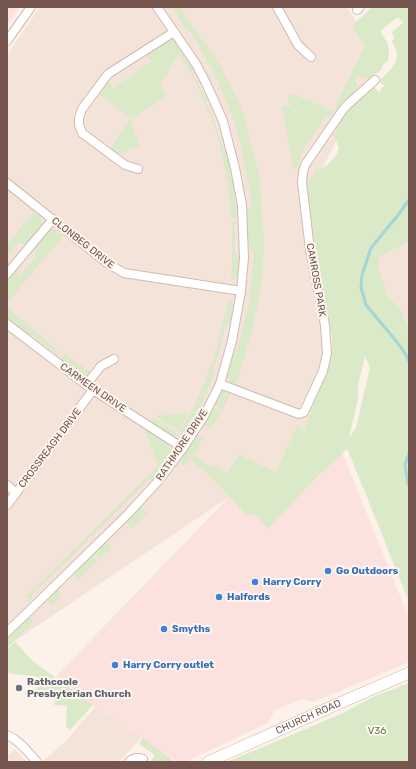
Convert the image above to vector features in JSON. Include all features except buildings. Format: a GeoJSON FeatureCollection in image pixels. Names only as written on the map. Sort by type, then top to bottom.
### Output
{"type":"FeatureCollection","features":[{"type":"Feature","properties":{"kind":"street"},"geometry":{"type":"LineString","coordinates":[[7,41],[31,7]]}},
{"type":"Feature","properties":{"kind":"street","name":"RATHMORE DRIVE"},"geometry":{"type":"LineString","coordinates":[[7,632],[128,514],[159,480],[183,448],[204,416],[220,384],[232,341],[241,291],[244,258],[242,205],[235,168],[223,121],[206,83],[196,64],[157,7]]}},
{"type":"Feature","properties":{"kind":"street"},"geometry":{"type":"LineString","coordinates":[[277,7],[298,45],[311,57]]}},
{"type":"Feature","properties":{"kind":"street"},"geometry":{"type":"LineString","coordinates":[[138,169],[124,165],[82,133],[79,125],[79,118],[82,109],[108,74],[174,32]]}},
{"type":"Feature","properties":{"kind":"street","name":"CAMROSS PARK"},"geometry":{"type":"LineString","coordinates":[[220,384],[299,414],[304,412],[323,371],[327,352],[325,325],[310,250],[302,182],[303,172],[305,166],[342,111],[375,80]]}},
{"type":"Feature","properties":{"kind":"street","name":"CLONBEG DRIVE"},"geometry":{"type":"LineString","coordinates":[[7,183],[107,263],[124,273],[241,291]]}},
{"type":"Feature","properties":{"kind":"street"},"geometry":{"type":"LineString","coordinates":[[7,274],[53,220]]}},
{"type":"Feature","properties":{"kind":"street","name":"CARMEEN DRIVE"},"geometry":{"type":"LineString","coordinates":[[7,324],[90,388],[183,448]]}},
{"type":"Feature","properties":{"kind":"street","name":"CROSSREAGH DRIVE"},"geometry":{"type":"LineString","coordinates":[[7,505],[90,388],[101,366],[114,359]]}},
{"type":"Feature","properties":{"kind":"street"},"geometry":{"type":"LineString","coordinates":[[7,485],[16,493]]}},
{"type":"Feature","properties":{"kind":"street","name":"CHURCH ROAD"},"geometry":{"type":"LineString","coordinates":[[208,762],[409,673]]}},
{"type":"Feature","properties":{"kind":"street"},"geometry":{"type":"LineString","coordinates":[[7,735],[20,743],[37,762]]}},
{"type":"Feature","properties":{"kind":"street"},"geometry":{"type":"LineString","coordinates":[[129,762],[132,759],[143,759]]}},
{"type":"Feature","properties":{"kind":"shaded area"},"geometry":{"type":"Polygon","coordinates":[[[7,7],[20,7],[7,25],[7,7]]]}},
{"type":"Feature","properties":{"kind":"shaded area"},"geometry":{"type":"Polygon","coordinates":[[[40,7],[346,7],[385,61],[355,106],[309,193],[321,267],[331,361],[304,431],[297,424],[276,472],[233,493],[13,642],[7,638],[7,55],[40,7]]]}},
{"type":"Feature","properties":{"kind":"shaded area"},"geometry":{"type":"Polygon","coordinates":[[[409,242],[409,330],[401,311],[387,294],[378,266],[380,256],[409,242]]]}},
{"type":"Feature","properties":{"kind":"shaded area"},"geometry":{"type":"Polygon","coordinates":[[[342,452],[409,618],[409,662],[314,702],[301,699],[275,710],[268,723],[185,762],[177,762],[95,707],[56,676],[229,497],[247,516],[256,514],[268,529],[342,452]]]}},
{"type":"Feature","properties":{"kind":"shaded area"},"geometry":{"type":"Polygon","coordinates":[[[95,707],[142,738],[118,762],[42,762],[66,741],[95,707]]]}},
{"type":"Feature","properties":{"kind":"shaded area"},"geometry":{"type":"Polygon","coordinates":[[[15,749],[27,762],[7,762],[7,757],[15,749]]]}},
{"type":"Feature","properties":{"kind":"green space"},"geometry":{"type":"Polygon","coordinates":[[[171,7],[179,7],[182,10],[221,67],[241,107],[259,173],[264,245],[262,276],[251,335],[235,385],[230,381],[227,371],[231,357],[237,351],[249,304],[254,253],[248,246],[247,214],[252,203],[239,138],[232,115],[216,77],[191,32],[183,27],[182,21],[171,7]]]}},
{"type":"Feature","properties":{"kind":"green space"},"geometry":{"type":"Polygon","coordinates":[[[372,7],[409,7],[409,242],[380,256],[378,266],[387,294],[401,311],[409,330],[409,602],[347,449],[317,477],[268,529],[256,514],[247,516],[211,477],[191,460],[194,455],[213,468],[214,466],[227,473],[239,455],[276,472],[297,424],[304,430],[329,363],[332,336],[306,184],[314,176],[314,172],[316,170],[325,167],[333,160],[337,153],[339,148],[334,136],[345,113],[355,102],[374,87],[379,92],[384,86],[379,81],[395,64],[397,55],[392,41],[394,38],[392,32],[403,23],[398,17],[380,31],[388,44],[388,61],[383,65],[381,70],[367,79],[359,76],[354,79],[357,84],[356,90],[338,108],[335,106],[365,46],[352,26],[372,7]],[[365,357],[358,385],[358,399],[349,438],[356,428],[370,367],[365,357]]]}},
{"type":"Feature","properties":{"kind":"green space"},"geometry":{"type":"Polygon","coordinates":[[[177,40],[179,42],[193,67],[192,70],[203,94],[208,98],[206,101],[223,149],[226,150],[233,180],[237,218],[232,219],[228,184],[218,137],[196,82],[179,53],[160,84],[167,96],[132,118],[98,94],[108,81],[113,88],[151,62],[147,55],[166,42],[177,40]]]}},
{"type":"Feature","properties":{"kind":"green space"},"geometry":{"type":"Polygon","coordinates":[[[290,93],[334,111],[331,115],[324,119],[302,151],[299,164],[294,171],[282,106],[286,105],[292,107],[288,100],[290,93]]]}},
{"type":"Feature","properties":{"kind":"green space"},"geometry":{"type":"Polygon","coordinates":[[[130,118],[140,146],[116,155],[109,150],[130,118]]]}},
{"type":"Feature","properties":{"kind":"green space"},"geometry":{"type":"Polygon","coordinates":[[[34,212],[41,217],[43,225],[28,244],[23,244],[20,241],[7,256],[7,244],[34,212]]]}},
{"type":"Feature","properties":{"kind":"green space"},"geometry":{"type":"Polygon","coordinates":[[[232,222],[237,222],[235,225],[235,252],[238,254],[237,274],[231,282],[232,268],[232,222]]]}},
{"type":"Feature","properties":{"kind":"green space"},"geometry":{"type":"Polygon","coordinates":[[[54,229],[63,236],[7,303],[7,280],[13,274],[20,276],[37,256],[34,249],[49,231],[54,229]]]}},
{"type":"Feature","properties":{"kind":"green space"},"geometry":{"type":"Polygon","coordinates":[[[229,297],[233,307],[232,314],[229,324],[225,326],[220,349],[213,369],[215,372],[204,399],[187,431],[184,434],[177,436],[192,410],[205,382],[219,339],[229,297]]]}},
{"type":"Feature","properties":{"kind":"green space"},"geometry":{"type":"Polygon","coordinates":[[[7,307],[58,351],[55,358],[54,351],[32,335],[25,335],[7,321],[7,307]]]}},
{"type":"Feature","properties":{"kind":"green space"},"geometry":{"type":"Polygon","coordinates":[[[64,354],[93,374],[88,378],[85,377],[60,362],[64,354]]]}},
{"type":"Feature","properties":{"kind":"green space"},"geometry":{"type":"Polygon","coordinates":[[[226,390],[231,392],[223,409],[214,404],[220,392],[226,390]]]}},
{"type":"Feature","properties":{"kind":"green space"},"geometry":{"type":"Polygon","coordinates":[[[212,407],[221,412],[211,429],[203,424],[212,407]]]}},
{"type":"Feature","properties":{"kind":"green space"},"geometry":{"type":"Polygon","coordinates":[[[188,413],[178,431],[156,416],[188,413]]]}},
{"type":"Feature","properties":{"kind":"green space"},"geometry":{"type":"Polygon","coordinates":[[[153,417],[176,433],[175,435],[172,436],[150,422],[153,417]]]}},
{"type":"Feature","properties":{"kind":"green space"},"geometry":{"type":"Polygon","coordinates":[[[144,429],[162,440],[169,448],[171,452],[167,463],[153,480],[149,479],[32,595],[31,600],[27,596],[157,467],[160,462],[157,462],[144,429]]]}},
{"type":"Feature","properties":{"kind":"green space"},"geometry":{"type":"Polygon","coordinates":[[[197,434],[204,438],[185,466],[179,462],[197,434]]]}},
{"type":"Feature","properties":{"kind":"green space"},"geometry":{"type":"Polygon","coordinates":[[[142,507],[148,513],[132,528],[126,522],[142,507]]]}},
{"type":"Feature","properties":{"kind":"green space"},"geometry":{"type":"Polygon","coordinates":[[[106,542],[112,547],[100,559],[94,553],[106,542]]]}},
{"type":"Feature","properties":{"kind":"green space"},"geometry":{"type":"Polygon","coordinates":[[[92,555],[97,561],[79,579],[73,573],[92,555]]]}},
{"type":"Feature","properties":{"kind":"green space"},"geometry":{"type":"Polygon","coordinates":[[[57,589],[62,595],[52,605],[46,599],[57,589]]]}},
{"type":"Feature","properties":{"kind":"green space"},"geometry":{"type":"Polygon","coordinates":[[[28,616],[34,622],[7,648],[7,636],[28,616]]]}},
{"type":"Feature","properties":{"kind":"green space"},"geometry":{"type":"Polygon","coordinates":[[[15,642],[33,661],[93,705],[70,730],[66,726],[67,706],[54,705],[55,696],[36,695],[38,677],[7,673],[7,649],[15,642]]]}},
{"type":"Feature","properties":{"kind":"green space","name":"V36"},"geometry":{"type":"Polygon","coordinates":[[[409,683],[409,762],[227,762],[341,714],[375,696],[409,683]]]}},
{"type":"Feature","properties":{"kind":"green space"},"geometry":{"type":"Polygon","coordinates":[[[143,738],[175,762],[150,762],[155,755],[139,744],[143,738]]]}},
{"type":"Feature","properties":{"kind":"waterway"},"geometry":{"type":"LineString","coordinates":[[409,200],[371,248],[362,275],[361,287],[366,305],[397,342],[409,361]]}},
{"type":"Feature","properties":{"kind":"waterway"},"geometry":{"type":"LineString","coordinates":[[409,453],[405,465],[409,485]]}},
{"type":"Feature","properties":{"kind":"place","name":"Go Outdoors"},"geometry":{"type":"Point","coordinates":[328,571]}},
{"type":"Feature","properties":{"kind":"place","name":"Harry Corry"},"geometry":{"type":"Point","coordinates":[255,582]}},
{"type":"Feature","properties":{"kind":"place","name":"Halfords"},"geometry":{"type":"Point","coordinates":[219,597]}},
{"type":"Feature","properties":{"kind":"place","name":"Smyths"},"geometry":{"type":"Point","coordinates":[164,629]}},
{"type":"Feature","properties":{"kind":"place","name":"Harry Corry outlet"},"geometry":{"type":"Point","coordinates":[115,665]}},
{"type":"Feature","properties":{"kind":"place","name":"Rathcoole Presbyterian Church"},"geometry":{"type":"Point","coordinates":[19,688]}}]}
